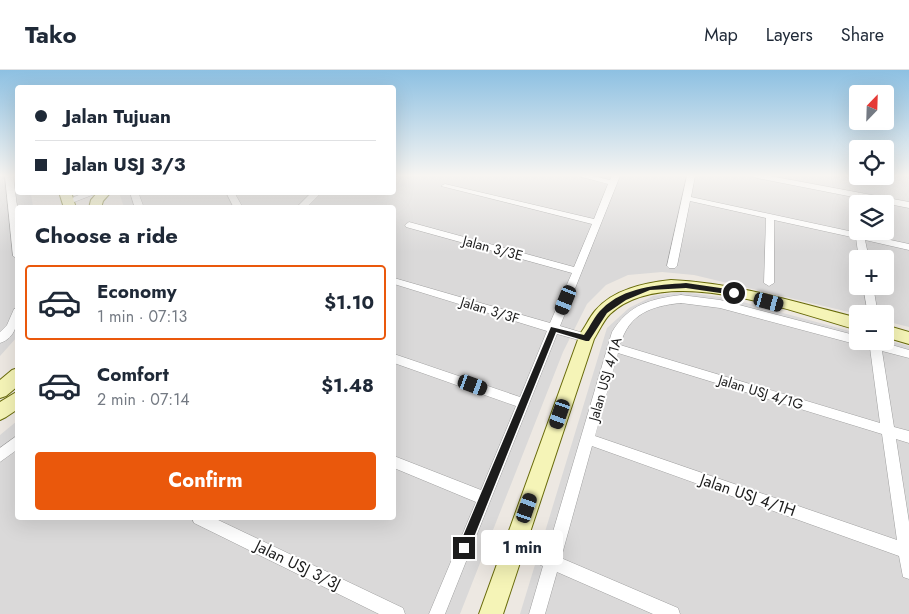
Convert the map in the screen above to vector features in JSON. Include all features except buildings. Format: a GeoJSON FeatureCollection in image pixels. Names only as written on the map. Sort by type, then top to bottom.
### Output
{"type":"FeatureCollection","features":[{"type":"Feature","properties":{"kind":"street"},"geometry":{"type":"LineString","coordinates":[[9,201],[15,237]]}},
{"type":"Feature","properties":{"kind":"street"},"geometry":{"type":"LineString","coordinates":[[510,201],[597,222]]}},
{"type":"Feature","properties":{"kind":"street"},"geometry":{"type":"LineString","coordinates":[[437,614],[606,201]]}},
{"type":"Feature","properties":{"kind":"street"},"geometry":{"type":"LineString","coordinates":[[672,266],[685,201]]}},
{"type":"Feature","properties":{"kind":"street"},"geometry":{"type":"LineString","coordinates":[[702,201],[849,234]]}},
{"type":"Feature","properties":{"kind":"street"},"geometry":{"type":"LineString","coordinates":[[886,201],[909,206]]}},
{"type":"Feature","properties":{"kind":"street"},"geometry":{"type":"LineString","coordinates":[[769,283],[770,216]]}},
{"type":"Feature","properties":{"kind":"street","name":"Jalan 3/3E"},"geometry":{"type":"LineString","coordinates":[[409,225],[577,271]]}},
{"type":"Feature","properties":{"kind":"street"},"geometry":{"type":"LineString","coordinates":[[878,240],[909,247]]}},
{"type":"Feature","properties":{"kind":"street","name":"Jalan 3/3F"},"geometry":{"type":"LineString","coordinates":[[396,282],[586,338]]}},
{"type":"Feature","properties":{"kind":"street"},"geometry":{"type":"LineString","coordinates":[[491,614],[586,338],[604,311],[623,298],[650,288],[686,286],[734,293],[849,322]]}},
{"type":"Feature","properties":{"kind":"street","name":"Jalan USJ 4/1A"},"geometry":{"type":"LineString","coordinates":[[538,614],[618,332],[635,312],[657,302],[681,299],[720,304],[849,338]]}},
{"type":"Feature","properties":{"kind":"street"},"geometry":{"type":"LineString","coordinates":[[0,339],[11,327],[15,318]]}},
{"type":"Feature","properties":{"kind":"street"},"geometry":{"type":"LineString","coordinates":[[894,334],[909,338]]}},
{"type":"Feature","properties":{"kind":"street","name":"Jalan USJ 4/1G"},"geometry":{"type":"LineString","coordinates":[[614,347],[909,438]]}},
{"type":"Feature","properties":{"kind":"street"},"geometry":{"type":"LineString","coordinates":[[876,350],[909,571]]}},
{"type":"Feature","properties":{"kind":"street","name":"Jalan USJ 4/1A"},"geometry":{"type":"LineString","coordinates":[[894,350],[909,354]]}},
{"type":"Feature","properties":{"kind":"street"},"geometry":{"type":"LineString","coordinates":[[396,359],[523,403]]}},
{"type":"Feature","properties":{"kind":"street"},"geometry":{"type":"LineString","coordinates":[[0,391],[15,378]]}},
{"type":"Feature","properties":{"kind":"street"},"geometry":{"type":"LineString","coordinates":[[0,412],[15,400]]}},
{"type":"Feature","properties":{"kind":"street","name":"Jalan USJ 4/1H"},"geometry":{"type":"LineString","coordinates":[[587,439],[907,551]]}},
{"type":"Feature","properties":{"kind":"street"},"geometry":{"type":"LineString","coordinates":[[0,456],[15,444]]}},
{"type":"Feature","properties":{"kind":"street"},"geometry":{"type":"LineString","coordinates":[[396,463],[484,498]]}},
{"type":"Feature","properties":{"kind":"street","name":"Jalan USJ 3/3J"},"geometry":{"type":"LineString","coordinates":[[203,520],[397,614]]}},
{"type":"Feature","properties":{"kind":"street"},"geometry":{"type":"LineString","coordinates":[[514,546],[672,614]]}},
{"type":"Feature","properties":{"kind":"shaded area"},"geometry":{"type":"Polygon","coordinates":[[[0,201],[32,201],[33,205],[15,205],[15,339],[0,356],[0,201]]]}},
{"type":"Feature","properties":{"kind":"shaded area"},"geometry":{"type":"Polygon","coordinates":[[[122,201],[849,201],[849,240],[894,240],[894,201],[909,201],[909,327],[894,323],[894,305],[849,305],[849,312],[694,275],[662,272],[628,275],[606,285],[587,304],[563,352],[460,614],[0,614],[0,435],[15,423],[15,520],[396,520],[396,205],[123,205],[122,201]]]}},
{"type":"Feature","properties":{"kind":"shaded area"},"geometry":{"type":"Polygon","coordinates":[[[682,292],[728,298],[849,331],[849,350],[894,350],[894,342],[909,346],[909,614],[520,614],[607,328],[629,308],[653,296],[682,292]]]}},
{"type":"Feature","properties":{"kind":"route"},"geometry":{"type":"LineString","coordinates":[[464,548],[554,329],[586,338],[604,311],[623,298],[650,288],[686,286],[734,293]]}}]}
